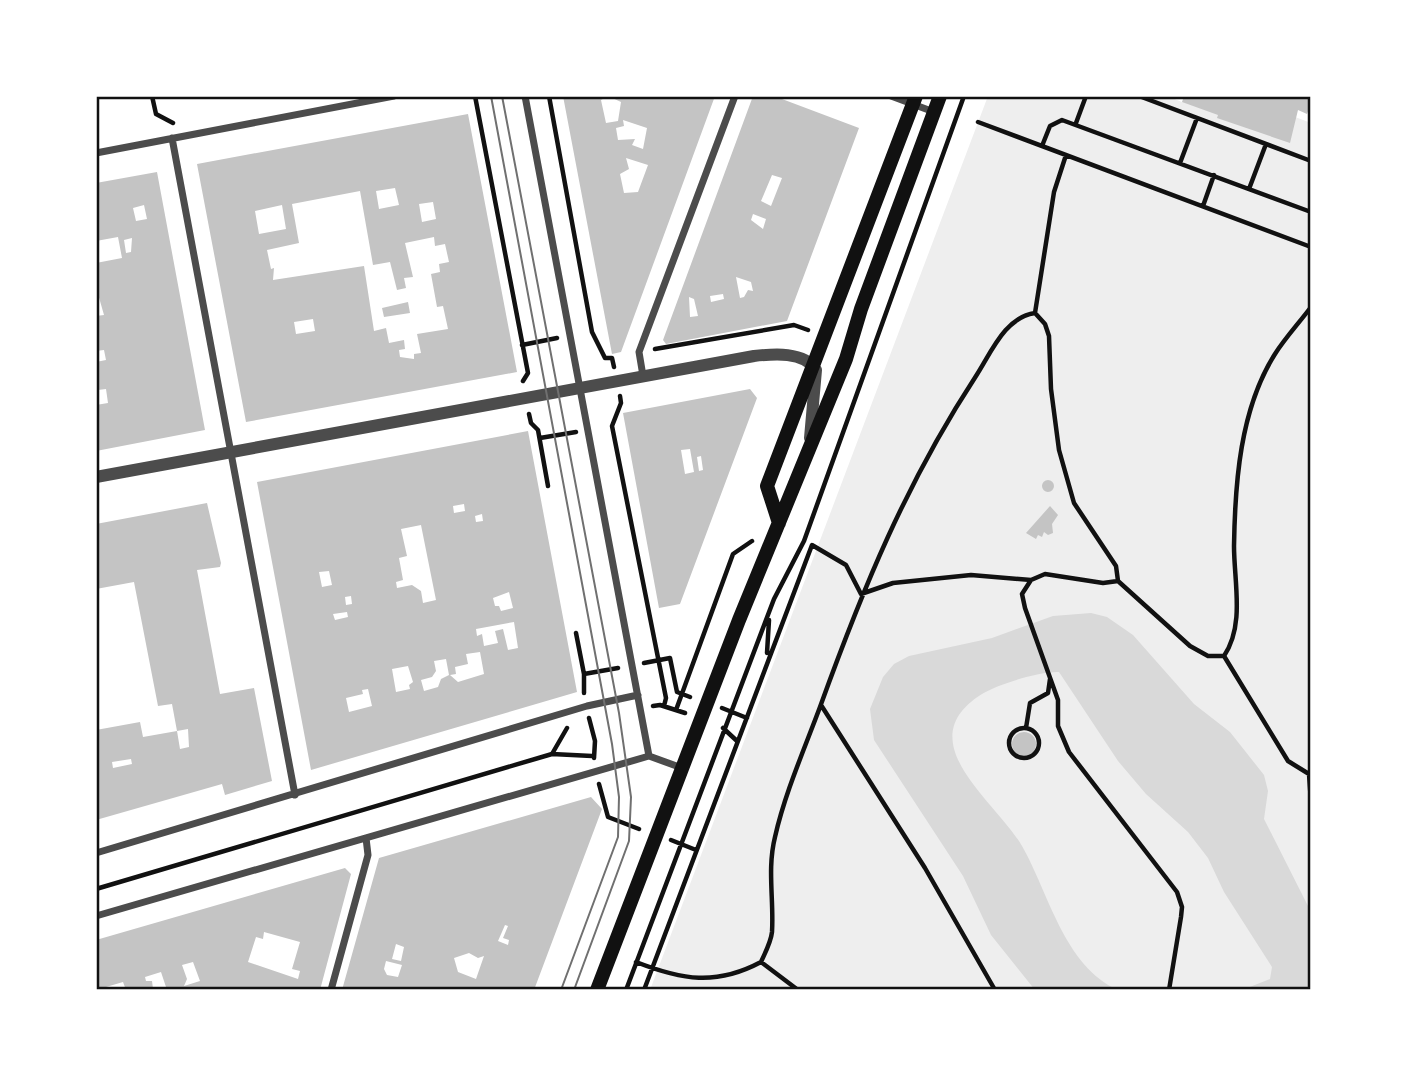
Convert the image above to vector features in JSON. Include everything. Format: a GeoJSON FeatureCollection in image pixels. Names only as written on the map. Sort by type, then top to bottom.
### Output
{"type":"FeatureCollection","features":[{"type":"Feature","properties":{"kind":"main road"},"geometry":{"type":"LineString","coordinates":[[597,990],[682,768],[846,359],[940,96]]}},
{"type":"Feature","properties":{"kind":"main road"},"geometry":{"type":"LineString","coordinates":[[779,523],[767,486],[914,100]]}},
{"type":"Feature","properties":{"kind":"street"},"geometry":{"type":"LineString","coordinates":[[96,153],[394,96]]}},
{"type":"Feature","properties":{"kind":"street"},"geometry":{"type":"LineString","coordinates":[[525,96],[649,756]]}},
{"type":"Feature","properties":{"kind":"street"},"geometry":{"type":"LineString","coordinates":[[643,376],[639,352],[734,96]]}},
{"type":"Feature","properties":{"kind":"street"},"geometry":{"type":"LineString","coordinates":[[891,96],[914,100],[934,112]]}},
{"type":"Feature","properties":{"kind":"street"},"geometry":{"type":"LineString","coordinates":[[172,138],[295,795]]}},
{"type":"Feature","properties":{"kind":"street"},"geometry":{"type":"LineString","coordinates":[[96,477],[774,354],[783,354],[813,365],[817,384],[808,452]]}},
{"type":"Feature","properties":{"kind":"street"},"geometry":{"type":"LineString","coordinates":[[96,853],[587,706],[638,695]]}},
{"type":"Feature","properties":{"kind":"street"},"geometry":{"type":"LineString","coordinates":[[96,916],[649,756],[682,768]]}},
{"type":"Feature","properties":{"kind":"street"},"geometry":{"type":"LineString","coordinates":[[331,990],[368,855],[366,838]]}},
{"type":"Feature","properties":{"kind":"path"},"geometry":{"type":"LineString","coordinates":[[152,96],[156,114],[195,134]]}},
{"type":"Feature","properties":{"kind":"path"},"geometry":{"type":"LineString","coordinates":[[475,96],[528,373],[522,380]]}},
{"type":"Feature","properties":{"kind":"path"},"geometry":{"type":"LineString","coordinates":[[549,96],[592,332]]}},
{"type":"Feature","properties":{"kind":"path"},"geometry":{"type":"LineString","coordinates":[[626,990],[782,579],[804,541],[964,96]]}},
{"type":"Feature","properties":{"kind":"path"},"geometry":{"type":"LineString","coordinates":[[1076,123],[1086,96]]}},
{"type":"Feature","properties":{"kind":"path"},"geometry":{"type":"LineString","coordinates":[[1139,96],[1311,161]]}},
{"type":"Feature","properties":{"kind":"path"},"geometry":{"type":"LineString","coordinates":[[1180,163],[1197,118]]}},
{"type":"Feature","properties":{"kind":"path"},"geometry":{"type":"LineString","coordinates":[[1042,146],[1053,122],[1062,120],[1076,123],[1311,212]]}},
{"type":"Feature","properties":{"kind":"path"},"geometry":{"type":"LineString","coordinates":[[978,122],[1311,247]]}},
{"type":"Feature","properties":{"kind":"path"},"geometry":{"type":"LineString","coordinates":[[1249,189],[1266,144]]}},
{"type":"Feature","properties":{"kind":"path"},"geometry":{"type":"LineString","coordinates":[[1035,313],[1054,192],[1066,155]]}},
{"type":"Feature","properties":{"kind":"path"},"geometry":{"type":"LineString","coordinates":[[1203,206],[1214,175]]}},
{"type":"Feature","properties":{"kind":"path"},"geometry":{"type":"LineString","coordinates":[[1224,656],[1233,643],[1236,623],[1234,546],[1242,446],[1255,397],[1274,355],[1311,307]]}},
{"type":"Feature","properties":{"kind":"path"},"geometry":{"type":"LineString","coordinates":[[636,962],[686,979],[713,978],[743,972],[761,962],[772,935],[769,884],[774,841],[861,594],[920,468],[965,393],[1007,328],[1021,315],[1035,313]]}},
{"type":"Feature","properties":{"kind":"path"},"geometry":{"type":"LineString","coordinates":[[1035,313],[1045,324],[1049,336],[1051,389],[1059,450],[1074,503],[1116,566],[1118,581],[1190,646],[1208,656],[1224,656]]}},
{"type":"Feature","properties":{"kind":"path"},"geometry":{"type":"LineString","coordinates":[[528,410],[531,423],[538,430],[548,486]]}},
{"type":"Feature","properties":{"kind":"path"},"geometry":{"type":"LineString","coordinates":[[612,426],[659,660],[666,698],[664,706]]}},
{"type":"Feature","properties":{"kind":"path"},"geometry":{"type":"LineString","coordinates":[[676,710],[733,554],[779,523]]}},
{"type":"Feature","properties":{"kind":"path"},"geometry":{"type":"LineString","coordinates":[[644,990],[811,545],[846,565],[861,594]]}},
{"type":"Feature","properties":{"kind":"path"},"geometry":{"type":"LineString","coordinates":[[861,594],[893,583],[971,575],[1031,580],[1045,574],[1102,583],[1118,581]]}},
{"type":"Feature","properties":{"kind":"path"},"geometry":{"type":"LineString","coordinates":[[1031,580],[1022,594],[1025,608],[1058,699],[1058,726],[1069,752],[1177,892],[1182,907],[1169,990]]}},
{"type":"Feature","properties":{"kind":"path"},"geometry":{"type":"LineString","coordinates":[[766,659],[769,616]]}},
{"type":"Feature","properties":{"kind":"path"},"geometry":{"type":"LineString","coordinates":[[576,633],[587,706]]}},
{"type":"Feature","properties":{"kind":"path"},"geometry":{"type":"LineString","coordinates":[[1224,656],[1288,761],[1310,773],[1311,802]]}},
{"type":"Feature","properties":{"kind":"path"},"geometry":{"type":"LineString","coordinates":[[1026,728],[1030,703],[1048,693],[1051,678]]}},
{"type":"Feature","properties":{"kind":"path"},"geometry":{"type":"LineString","coordinates":[[820,705],[925,868],[995,990]]}},
{"type":"Feature","properties":{"kind":"path"},"geometry":{"type":"LineString","coordinates":[[1026,728],[1035,733],[1039,747],[1033,756],[1018,758],[1011,751],[1009,742],[1013,733],[1026,728]]}},
{"type":"Feature","properties":{"kind":"path"},"geometry":{"type":"LineString","coordinates":[[552,754],[566,729]]}},
{"type":"Feature","properties":{"kind":"path"},"geometry":{"type":"LineString","coordinates":[[96,889],[552,754],[593,756]]}},
{"type":"Feature","properties":{"kind":"path"},"geometry":{"type":"LineString","coordinates":[[761,962],[799,990]]}},
{"type":"Feature","properties":{"kind":"shaded area"},"geometry":{"type":"Polygon","coordinates":[[[988,96],[1167,96],[1182,102],[1240,96],[1311,123],[1311,990],[650,990],[988,96]]]}},
{"type":"Feature","properties":{"kind":"shaded area"},"geometry":{"type":"Polygon","coordinates":[[[1091,613],[1107,617],[1133,635],[1194,704],[1230,732],[1264,775],[1268,791],[1264,819],[1311,912],[1311,990],[1242,990],[1270,979],[1272,967],[1224,892],[1208,858],[1188,832],[1146,794],[1118,761],[1059,672],[1020,679],[982,694],[961,712],[953,731],[955,751],[978,790],[1022,846],[1071,946],[1099,979],[1118,990],[1035,990],[991,935],[963,876],[874,740],[870,709],[883,677],[894,664],[909,656],[992,638],[1053,616],[1091,613]]]}},
{"type":"Feature","properties":{"kind":"building"},"geometry":{"type":"Polygon","coordinates":[[[563,96],[608,96],[715,96],[621,352],[612,354],[563,96]],[[608,96],[601,100],[606,123],[618,121],[621,102],[608,96]],[[623,120],[624,126],[616,128],[618,140],[635,139],[632,145],[643,149],[647,128],[623,120]],[[626,158],[629,169],[620,174],[624,193],[638,192],[648,165],[626,158]]]}},
{"type":"Feature","properties":{"kind":"building"},"geometry":{"type":"Polygon","coordinates":[[[753,96],[774,96],[859,128],[787,321],[666,344],[663,340],[753,96]],[[772,175],[761,201],[771,206],[782,178],[772,175]],[[753,214],[751,220],[763,229],[766,219],[753,214]],[[736,277],[740,298],[744,297],[748,290],[753,291],[751,282],[736,277]],[[723,294],[710,296],[711,302],[724,299],[723,294]],[[689,297],[690,317],[698,316],[694,299],[689,297]]]}},
{"type":"Feature","properties":{"kind":"building"},"geometry":{"type":"Polygon","coordinates":[[[1184,96],[1311,96],[1311,104],[1307,114],[1298,110],[1290,143],[1217,118],[1218,115],[1182,102],[1184,96]]]}},
{"type":"Feature","properties":{"kind":"building"},"geometry":{"type":"Polygon","coordinates":[[[468,114],[517,372],[246,422],[197,164],[468,114]],[[395,188],[376,191],[379,209],[399,205],[395,188]],[[360,191],[292,204],[299,243],[267,250],[271,269],[274,268],[273,280],[364,266],[374,331],[386,328],[389,343],[404,340],[405,349],[399,350],[400,357],[414,359],[414,354],[421,353],[417,334],[448,329],[443,306],[437,307],[431,274],[440,272],[439,264],[449,262],[445,244],[435,246],[434,237],[405,243],[413,277],[404,278],[406,288],[397,290],[390,262],[373,265],[360,191]],[[433,202],[419,204],[422,222],[436,219],[433,202]],[[282,205],[255,211],[259,234],[286,229],[282,205]],[[313,319],[294,322],[296,334],[315,331],[313,319]]]}},
{"type":"Feature","properties":{"kind":"building"},"geometry":{"type":"Polygon","coordinates":[[[157,172],[205,430],[96,451],[96,405],[108,403],[106,389],[98,390],[96,403],[96,362],[106,360],[104,350],[96,351],[96,316],[104,315],[96,287],[96,263],[122,258],[118,237],[96,241],[96,183],[157,172]],[[144,205],[133,208],[136,221],[147,219],[144,205]],[[132,238],[124,240],[126,253],[131,252],[132,238]]]}},
{"type":"Feature","properties":{"kind":"building"},"geometry":{"type":"Polygon","coordinates":[[[408,302],[410,313],[384,317],[382,308],[408,302]]]}},
{"type":"Feature","properties":{"kind":"building"},"geometry":{"type":"Polygon","coordinates":[[[750,389],[757,398],[680,604],[659,608],[623,413],[750,389]],[[690,449],[681,450],[685,474],[694,472],[690,449]],[[701,456],[697,457],[699,471],[703,470],[701,456]]]}},
{"type":"Feature","properties":{"kind":"building"},"geometry":{"type":"Polygon","coordinates":[[[528,431],[577,692],[311,770],[257,482],[528,431]],[[464,504],[453,506],[454,513],[465,511],[464,504]],[[482,514],[475,516],[476,522],[483,521],[482,514]],[[421,525],[401,529],[407,556],[399,558],[403,580],[396,582],[397,588],[412,585],[421,591],[423,603],[436,600],[421,525]],[[329,571],[319,572],[322,587],[332,585],[329,571]],[[509,592],[493,598],[495,606],[499,606],[501,611],[513,608],[509,592]],[[351,596],[345,597],[346,605],[352,604],[351,596]],[[347,612],[333,614],[335,620],[348,617],[347,612]],[[514,622],[476,629],[477,636],[482,634],[484,646],[498,643],[495,631],[503,629],[508,650],[518,648],[514,622]],[[480,652],[466,654],[468,664],[455,667],[456,674],[450,675],[458,682],[484,674],[480,652]],[[446,659],[434,661],[436,671],[432,677],[421,680],[424,691],[438,687],[441,679],[449,675],[446,659]],[[408,666],[392,669],[396,692],[410,689],[409,685],[413,682],[408,666]],[[368,689],[362,690],[363,694],[346,698],[349,712],[372,706],[368,689]]]}},
{"type":"Feature","properties":{"kind":"building"},"geometry":{"type":"Polygon","coordinates":[[[1048,480],[1054,486],[1048,492],[1042,486],[1048,480]]]}},
{"type":"Feature","properties":{"kind":"building"},"geometry":{"type":"Polygon","coordinates":[[[207,503],[221,563],[220,567],[197,570],[220,694],[254,688],[272,781],[225,795],[222,784],[96,820],[96,730],[140,722],[143,737],[177,731],[172,704],[158,706],[134,582],[96,589],[96,524],[207,503]],[[188,729],[177,731],[180,749],[189,747],[188,729]],[[131,759],[112,762],[113,768],[132,764],[131,759]]]}},
{"type":"Feature","properties":{"kind":"building"},"geometry":{"type":"Polygon","coordinates":[[[1050,506],[1058,515],[1052,524],[1053,533],[1048,535],[1044,532],[1042,537],[1038,535],[1036,539],[1026,533],[1050,506]]]}},
{"type":"Feature","properties":{"kind":"building"},"geometry":{"type":"Polygon","coordinates":[[[1024,732],[1033,735],[1036,744],[1033,753],[1024,756],[1015,753],[1012,744],[1015,735],[1024,732]]]}},
{"type":"Feature","properties":{"kind":"building"},"geometry":{"type":"Polygon","coordinates":[[[591,797],[602,809],[534,990],[342,990],[379,858],[591,797]],[[505,925],[498,941],[508,945],[509,940],[503,938],[508,926],[505,925]],[[396,944],[392,959],[401,961],[404,947],[396,944]],[[469,953],[454,958],[458,972],[476,979],[484,956],[478,958],[469,953]],[[386,961],[384,969],[387,975],[398,977],[402,965],[386,961]]]}},
{"type":"Feature","properties":{"kind":"building"},"geometry":{"type":"Polygon","coordinates":[[[345,868],[351,874],[320,990],[167,990],[161,972],[145,977],[146,981],[152,981],[153,989],[126,990],[123,982],[106,987],[107,990],[96,990],[96,940],[345,868]],[[264,932],[263,939],[256,937],[248,962],[298,979],[300,971],[292,969],[300,942],[264,932]],[[193,962],[182,965],[187,979],[184,986],[200,981],[193,962]]]}},
{"type":"Feature","properties":{"kind":"tram line"},"geometry":{"type":"LineString","coordinates":[[491,96],[612,744],[619,797],[618,837],[561,990]]}},
{"type":"Feature","properties":{"kind":"tram line"},"geometry":{"type":"LineString","coordinates":[[502,96],[619,713],[631,797],[629,841],[574,990]]}}]}
